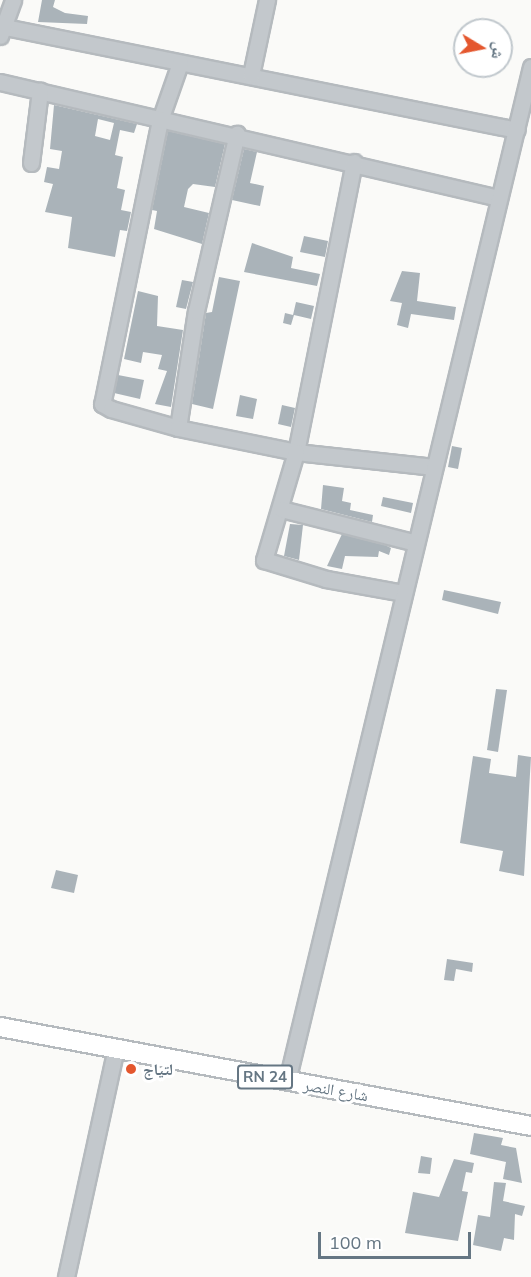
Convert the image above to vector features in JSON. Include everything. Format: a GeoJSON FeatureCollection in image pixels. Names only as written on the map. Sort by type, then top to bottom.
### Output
{"type":"FeatureCollection","features":[{"type":"Feature","properties":{"kind":"main road","name":"شارع النصر"},"geometry":{"type":"LineString","coordinates":[[0,1027],[531,1126]]}},
{"type":"Feature","properties":{"kind":"street"},"geometry":{"type":"LineString","coordinates":[[13,0],[2,30],[250,75],[517,130]]}},
{"type":"Feature","properties":{"kind":"street"},"geometry":{"type":"LineString","coordinates":[[250,75],[267,0]]}},
{"type":"Feature","properties":{"kind":"street"},"geometry":{"type":"LineString","coordinates":[[180,63],[160,120],[102,404],[178,428],[296,452],[434,467]]}},
{"type":"Feature","properties":{"kind":"street"},"geometry":{"type":"LineString","coordinates":[[287,1081],[531,67]]}},
{"type":"Feature","properties":{"kind":"street"},"geometry":{"type":"LineString","coordinates":[[0,82],[160,120],[237,134],[499,198]]}},
{"type":"Feature","properties":{"kind":"street"},"geometry":{"type":"LineString","coordinates":[[31,163],[40,91]]}},
{"type":"Feature","properties":{"kind":"street"},"geometry":{"type":"LineString","coordinates":[[178,428],[196,311],[237,134]]}},
{"type":"Feature","properties":{"kind":"street"},"geometry":{"type":"LineString","coordinates":[[354,162],[296,452],[281,510],[264,560],[326,579],[403,593]]}},
{"type":"Feature","properties":{"kind":"street"},"geometry":{"type":"LineString","coordinates":[[281,510],[416,543]]}},
{"type":"Feature","properties":{"kind":"street"},"geometry":{"type":"LineString","coordinates":[[66,1277],[116,1048]]}},
{"type":"Feature","properties":{"kind":"building"},"geometry":{"type":"Polygon","coordinates":[[[42,0],[55,0],[53,7],[65,13],[88,16],[87,24],[38,22],[42,0]]]}},
{"type":"Feature","properties":{"kind":"building"},"geometry":{"type":"Polygon","coordinates":[[[54,105],[137,124],[134,133],[120,130],[115,155],[123,157],[117,188],[125,190],[121,210],[131,212],[127,231],[120,230],[115,257],[68,248],[72,217],[45,212],[53,184],[44,182],[47,167],[59,169],[62,151],[50,149],[54,105]],[[98,119],[95,136],[110,140],[114,123],[98,119]]]}},
{"type":"Feature","properties":{"kind":"building"},"geometry":{"type":"Polygon","coordinates":[[[168,131],[225,144],[215,187],[193,184],[188,189],[184,207],[209,213],[202,244],[154,229],[157,211],[152,210],[168,131]]]}},
{"type":"Feature","properties":{"kind":"building"},"geometry":{"type":"Polygon","coordinates":[[[244,149],[257,152],[250,183],[264,186],[260,206],[232,200],[244,149]]]}},
{"type":"Feature","properties":{"kind":"building"},"geometry":{"type":"Polygon","coordinates":[[[304,236],[328,241],[325,257],[300,252],[304,236]]]}},
{"type":"Feature","properties":{"kind":"building"},"geometry":{"type":"Polygon","coordinates":[[[252,243],[293,257],[291,268],[320,274],[317,286],[244,272],[252,243]]]}},
{"type":"Feature","properties":{"kind":"building"},"geometry":{"type":"Polygon","coordinates":[[[402,271],[420,273],[417,301],[456,307],[454,320],[411,314],[408,328],[397,325],[402,303],[390,301],[402,271]]]}},
{"type":"Feature","properties":{"kind":"building"},"geometry":{"type":"Polygon","coordinates":[[[219,277],[240,281],[213,409],[192,404],[206,313],[212,312],[219,277]]]}},
{"type":"Feature","properties":{"kind":"building"},"geometry":{"type":"Polygon","coordinates":[[[182,280],[193,282],[186,309],[176,307],[182,280]]]}},
{"type":"Feature","properties":{"kind":"building"},"geometry":{"type":"Polygon","coordinates":[[[138,291],[158,296],[157,326],[183,330],[171,407],[155,404],[167,371],[158,369],[162,355],[143,352],[141,363],[124,359],[138,291]]]}},
{"type":"Feature","properties":{"kind":"building"},"geometry":{"type":"Polygon","coordinates":[[[296,302],[314,306],[311,319],[294,315],[291,325],[283,323],[285,313],[293,315],[296,302]]]}},
{"type":"Feature","properties":{"kind":"building"},"geometry":{"type":"Polygon","coordinates":[[[118,375],[144,380],[140,399],[114,393],[118,375]]]}},
{"type":"Feature","properties":{"kind":"building"},"geometry":{"type":"Polygon","coordinates":[[[240,395],[257,399],[253,419],[236,416],[240,395]]]}},
{"type":"Feature","properties":{"kind":"building"},"geometry":{"type":"Polygon","coordinates":[[[282,405],[295,408],[291,427],[278,424],[282,405]]]}},
{"type":"Feature","properties":{"kind":"building"},"geometry":{"type":"Polygon","coordinates":[[[452,446],[462,448],[458,469],[448,467],[452,446]]]}},
{"type":"Feature","properties":{"kind":"building"},"geometry":{"type":"Polygon","coordinates":[[[323,485],[344,488],[342,501],[351,503],[350,510],[373,515],[372,522],[321,509],[323,485]]]}},
{"type":"Feature","properties":{"kind":"building"},"geometry":{"type":"Polygon","coordinates":[[[383,497],[413,503],[411,513],[381,506],[383,497]]]}},
{"type":"Feature","properties":{"kind":"building"},"geometry":{"type":"Polygon","coordinates":[[[290,524],[303,525],[299,560],[284,556],[290,524]]]}},
{"type":"Feature","properties":{"kind":"building"},"geometry":{"type":"Polygon","coordinates":[[[342,534],[385,545],[391,548],[389,555],[379,551],[378,557],[345,556],[342,569],[327,566],[342,534]]]}},
{"type":"Feature","properties":{"kind":"building"},"geometry":{"type":"Polygon","coordinates":[[[444,590],[501,602],[498,614],[442,600],[444,590]]]}},
{"type":"Feature","properties":{"kind":"building"},"geometry":{"type":"Polygon","coordinates":[[[496,689],[507,690],[498,752],[487,750],[496,689]]]}},
{"type":"Feature","properties":{"kind":"building"},"geometry":{"type":"Polygon","coordinates":[[[518,755],[531,757],[524,876],[499,871],[503,851],[460,843],[473,756],[491,759],[489,773],[516,777],[518,755]]]}},
{"type":"Feature","properties":{"kind":"building"},"geometry":{"type":"Polygon","coordinates":[[[56,870],[78,875],[74,893],[51,888],[56,870]]]}},
{"type":"Feature","properties":{"kind":"building"},"geometry":{"type":"Polygon","coordinates":[[[447,959],[473,963],[472,972],[456,969],[454,981],[444,980],[447,959]]]}},
{"type":"Feature","properties":{"kind":"building"},"geometry":{"type":"Polygon","coordinates":[[[474,1133],[503,1138],[501,1145],[516,1148],[522,1183],[503,1179],[506,1162],[470,1154],[474,1133]]]}},
{"type":"Feature","properties":{"kind":"building"},"geometry":{"type":"Polygon","coordinates":[[[421,1156],[432,1158],[430,1174],[418,1173],[421,1156]]]}},
{"type":"Feature","properties":{"kind":"building"},"geometry":{"type":"Polygon","coordinates":[[[454,1159],[474,1163],[472,1173],[466,1172],[462,1191],[468,1192],[458,1241],[405,1233],[413,1192],[439,1197],[454,1159]]]}},
{"type":"Feature","properties":{"kind":"building"},"geometry":{"type":"Polygon","coordinates":[[[494,1182],[506,1183],[503,1201],[525,1206],[522,1216],[515,1214],[514,1240],[504,1238],[501,1251],[473,1245],[478,1215],[490,1217],[494,1182]]]}},
{"type":"Feature","properties":{"kind":"place","name":"لتياج"},"geometry":{"type":"Point","coordinates":[131,1069]}}]}
